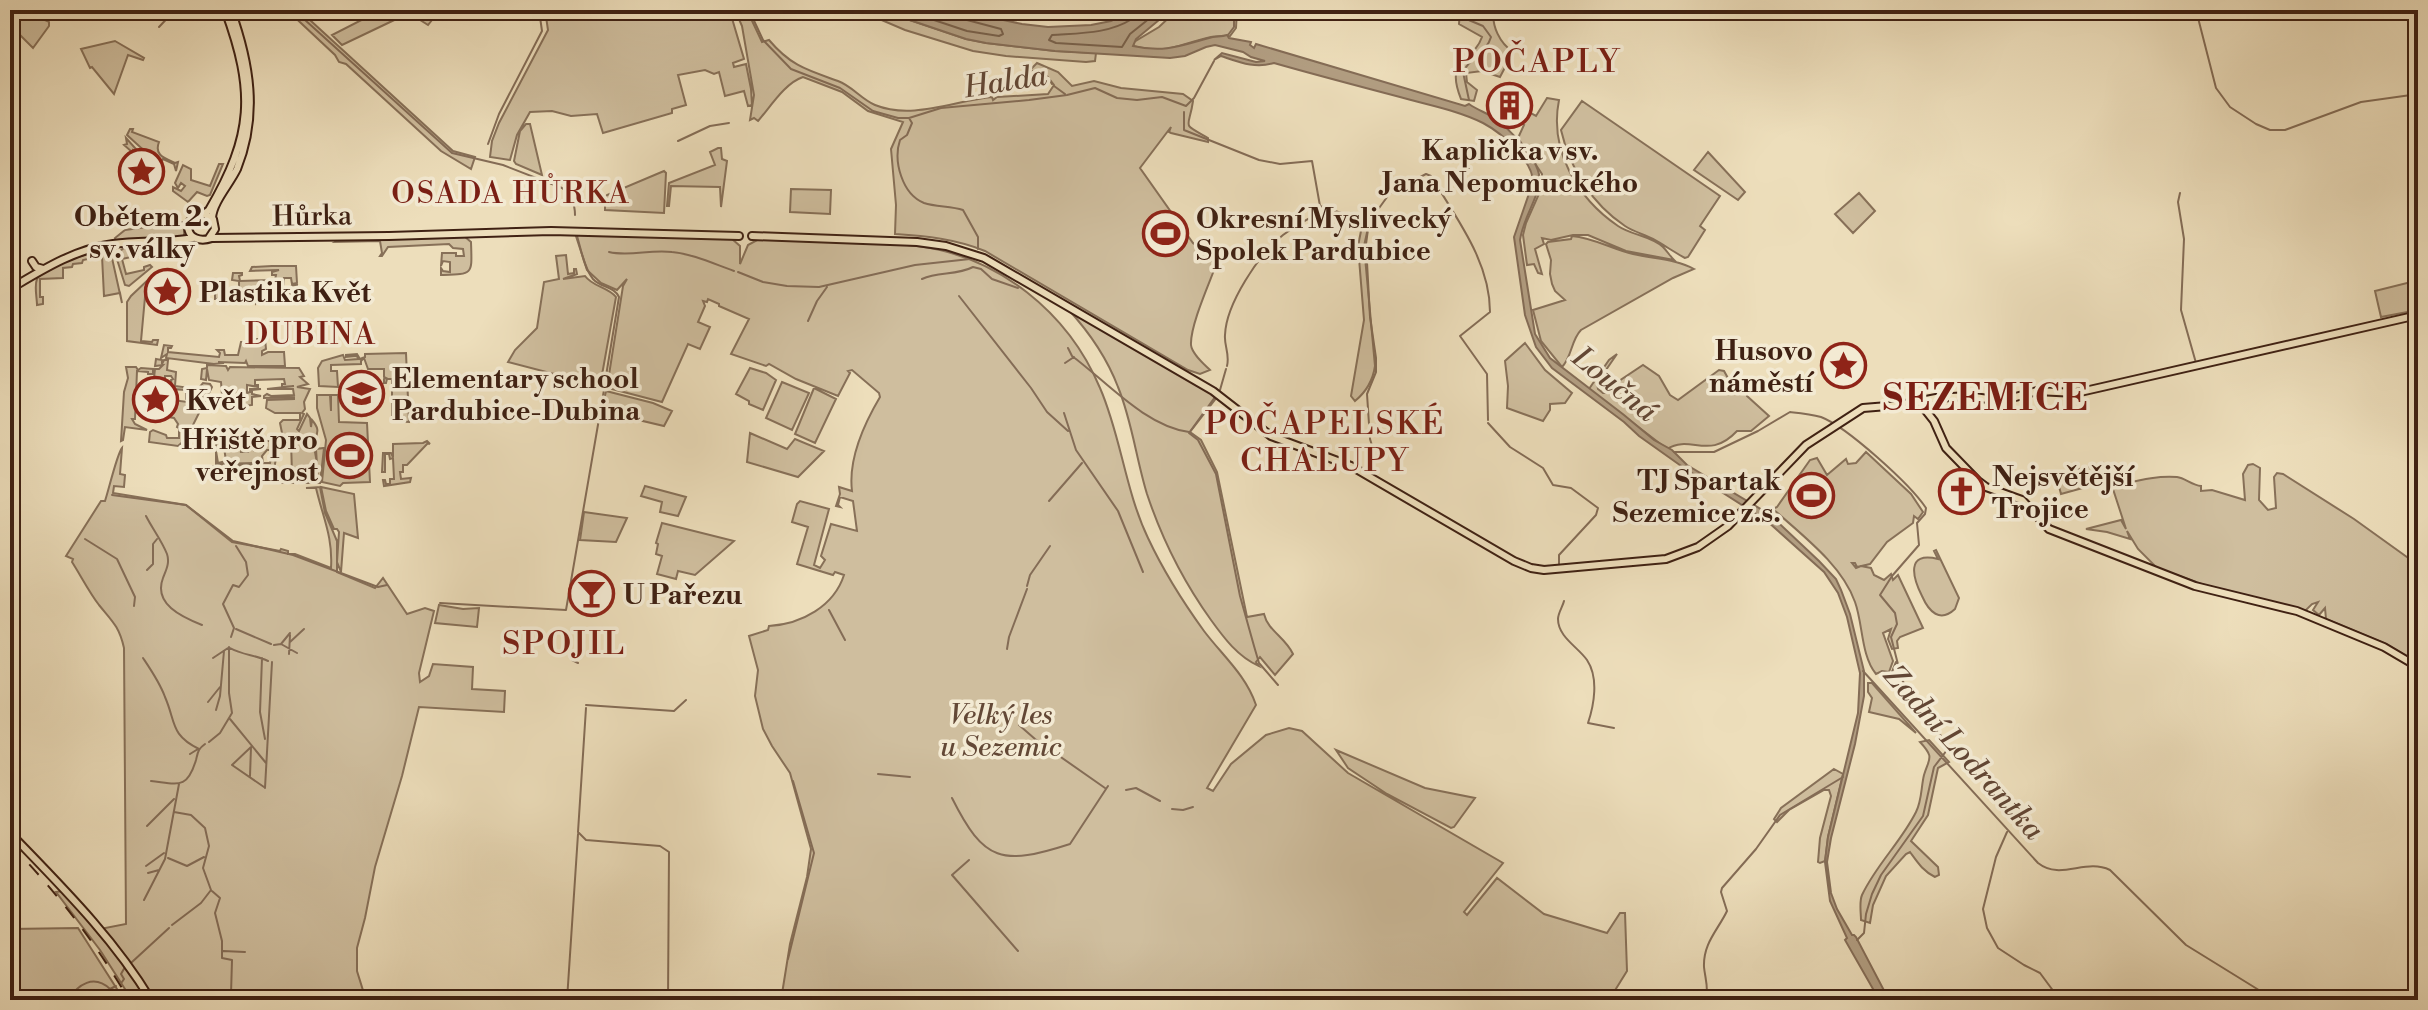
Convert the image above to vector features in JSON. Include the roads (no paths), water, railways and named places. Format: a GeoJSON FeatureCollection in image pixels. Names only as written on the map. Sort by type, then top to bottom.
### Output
{"type":"FeatureCollection","features":[{"type":"Feature","properties":{"kind":"main road"},"geometry":{"type":"LineString","coordinates":[[204,214],[210,209],[231,169],[241,143],[246,115],[243,67],[225,10]]}},
{"type":"Feature","properties":{"kind":"main road"},"geometry":{"type":"LineString","coordinates":[[169,240],[209,238],[215,229],[213,212],[240,161],[250,113],[250,82],[247,59],[231,10]]}},
{"type":"Feature","properties":{"kind":"main road"},"geometry":{"type":"LineString","coordinates":[[10,289],[77,253],[102,246],[184,237],[191,218],[204,214],[212,218]]}},
{"type":"Feature","properties":{"kind":"main road","name":"Hůrka"},"geometry":{"type":"LineString","coordinates":[[215,229],[221,235],[252,238]]}},
{"type":"Feature","properties":{"kind":"main road"},"geometry":{"type":"LineString","coordinates":[[189,230],[193,238]]}},
{"type":"Feature","properties":{"kind":"main road","name":"Hůrka"},"geometry":{"type":"LineString","coordinates":[[209,238],[567,231],[822,239],[932,244],[954,248],[984,258],[1213,391],[1271,436],[1351,466],[1514,561],[1544,570],[1674,557],[1707,543],[1720,534],[1801,449],[1838,424],[1865,411],[1919,402]]}},
{"type":"Feature","properties":{"kind":"main road"},"geometry":{"type":"LineString","coordinates":[[32,261],[38,268],[46,268]]}},
{"type":"Feature","properties":{"kind":"main road"},"geometry":{"type":"LineString","coordinates":[[2418,315],[2076,393],[2040,391],[2006,401],[1968,396],[1919,402],[1932,418],[1946,448],[1983,486],[2020,498],[2049,529],[2195,586],[2297,611],[2384,647],[2418,667]]}},
{"type":"Feature","properties":{"kind":"main road"},"geometry":{"type":"LineString","coordinates":[[10,833],[104,933],[151,1000]]}},
{"type":"Feature","properties":{"kind":"water"},"geometry":{"type":"Polygon","coordinates":[[[880,10],[957,10],[1048,27],[1111,21],[1133,10],[1171,10],[1136,39],[1133,46],[1163,49],[1227,35],[1251,42],[1254,48],[1256,44],[1465,106],[1469,104],[1507,129],[1531,157],[1539,177],[1537,193],[1520,240],[1535,334],[1550,358],[1654,440],[1672,450],[1687,465],[1769,514],[1819,561],[1836,579],[1841,590],[1864,671],[1864,696],[1827,862],[1831,893],[1837,909],[1856,937],[1889,1000],[1881,1000],[1877,996],[1845,940],[1847,938],[1830,901],[1825,862],[1828,837],[1858,713],[1860,673],[1838,593],[1824,572],[1767,521],[1639,436],[1552,368],[1536,347],[1525,315],[1514,237],[1533,182],[1532,174],[1522,157],[1499,133],[1483,123],[1442,108],[1274,63],[1254,65],[1221,56],[1214,60],[1222,53],[1256,62],[1265,61],[1215,45],[1170,58],[1055,51],[966,39],[880,10]]]}},
{"type":"Feature","properties":{"kind":"waterway","name":"Halda"},"geometry":{"type":"LineString","coordinates":[[143,10],[159,13],[166,10]]}},
{"type":"Feature","properties":{"kind":"waterway"},"geometry":{"type":"LineString","coordinates":[[159,27],[175,10]]}},
{"type":"Feature","properties":{"kind":"waterway"},"geometry":{"type":"LineString","coordinates":[[294,10],[452,153],[503,165],[562,188],[572,200],[575,215]]}},
{"type":"Feature","properties":{"kind":"waterway"},"geometry":{"type":"LineString","coordinates":[[488,144],[499,114],[542,31],[539,10]]}},
{"type":"Feature","properties":{"kind":"waterway","name":"Halda"},"geometry":{"type":"LineString","coordinates":[[749,10],[763,40],[791,69],[840,88],[873,111],[898,118],[909,118],[941,108],[1029,100],[1095,88],[1117,98],[1137,100],[1162,97],[1186,106],[1194,98],[1214,61]]}},
{"type":"Feature","properties":{"kind":"waterway"},"geometry":{"type":"LineString","coordinates":[[1228,35],[1234,27],[1234,10]]}},
{"type":"Feature","properties":{"kind":"waterway"},"geometry":{"type":"LineString","coordinates":[[1466,10],[1464,18],[1483,26],[1491,37],[1463,72],[1469,100]]}},
{"type":"Feature","properties":{"kind":"waterway"},"geometry":{"type":"LineString","coordinates":[[2196,10],[2216,88],[2230,107],[2270,130],[2285,130],[2361,102],[2418,94]]}},
{"type":"Feature","properties":{"kind":"waterway"},"geometry":{"type":"LineString","coordinates":[[1030,71],[1047,76],[1052,84]]}},
{"type":"Feature","properties":{"kind":"waterway"},"geometry":{"type":"LineString","coordinates":[[1054,86],[1065,94]]}},
{"type":"Feature","properties":{"kind":"waterway"},"geometry":{"type":"LineString","coordinates":[[1184,112],[1184,130],[1259,160],[1280,164],[1312,161],[1320,206],[1369,222],[1390,193],[1426,174],[1431,176],[1461,224],[1484,275],[1490,312],[1460,336],[1487,374],[1488,420]]}},
{"type":"Feature","properties":{"kind":"waterway"},"geometry":{"type":"LineString","coordinates":[[909,118],[912,123],[898,148],[899,167],[905,185],[916,199],[924,203],[963,210],[978,237],[978,249]]}},
{"type":"Feature","properties":{"kind":"waterway"},"geometry":{"type":"LineString","coordinates":[[678,141],[710,126],[729,123]]}},
{"type":"Feature","properties":{"kind":"waterway"},"geometry":{"type":"LineString","coordinates":[[2180,193],[2178,202],[2184,239],[2181,310],[2196,363]]}},
{"type":"Feature","properties":{"kind":"waterway"},"geometry":{"type":"LineString","coordinates":[[1227,366],[1227,323],[1245,280],[1274,243],[1320,212],[1320,206]]}},
{"type":"Feature","properties":{"kind":"waterway"},"geometry":{"type":"LineString","coordinates":[[1369,222],[1366,244],[1376,372],[1367,394],[1370,439],[1374,452]]}},
{"type":"Feature","properties":{"kind":"waterway"},"geometry":{"type":"LineString","coordinates":[[577,236],[590,275],[619,297],[604,388]]}},
{"type":"Feature","properties":{"kind":"waterway"},"geometry":{"type":"LineString","coordinates":[[609,252],[680,253],[734,271]]}},
{"type":"Feature","properties":{"kind":"waterway"},"geometry":{"type":"LineString","coordinates":[[738,272],[763,282],[819,287],[915,265],[970,259]]}},
{"type":"Feature","properties":{"kind":"waterway"},"geometry":{"type":"LineString","coordinates":[[922,279],[973,267],[981,269],[992,279],[1018,288]]}},
{"type":"Feature","properties":{"kind":"waterway"},"geometry":{"type":"LineString","coordinates":[[808,321],[827,287]]}},
{"type":"Feature","properties":{"kind":"waterway"},"geometry":{"type":"LineString","coordinates":[[959,296],[1047,412],[1068,431]]}},
{"type":"Feature","properties":{"kind":"waterway"},"geometry":{"type":"LineString","coordinates":[[1068,348],[1072,356],[1142,412],[1173,428],[1189,432]]}},
{"type":"Feature","properties":{"kind":"waterway"},"geometry":{"type":"LineString","coordinates":[[1065,363],[1074,357]]}},
{"type":"Feature","properties":{"kind":"waterway"},"geometry":{"type":"LineString","coordinates":[[1220,390],[1226,369]]}},
{"type":"Feature","properties":{"kind":"waterway"},"geometry":{"type":"LineString","coordinates":[[440,603],[566,610],[604,390]]}},
{"type":"Feature","properties":{"kind":"waterway"},"geometry":{"type":"LineString","coordinates":[[1215,397],[1189,433],[1198,440],[1216,474],[1240,596],[1254,646],[1259,663],[1278,685]]}},
{"type":"Feature","properties":{"kind":"waterway"},"geometry":{"type":"LineString","coordinates":[[1674,452],[1714,452],[1790,412],[1813,415],[1832,423],[1877,457],[1926,508],[1917,523],[1919,545],[1880,595],[1895,613],[1897,624],[1891,637],[1902,680],[1946,743],[1947,750],[1934,767],[1923,816],[1881,875],[1866,914],[1864,933],[1857,940]]}},
{"type":"Feature","properties":{"kind":"waterway"},"geometry":{"type":"LineString","coordinates":[[1064,413],[1076,450],[1118,511],[1143,572]]}},
{"type":"Feature","properties":{"kind":"waterway"},"geometry":{"type":"LineString","coordinates":[[1488,423],[1510,447],[1543,468],[1553,485],[1571,488],[1598,508],[1596,515],[1559,555],[1559,565]]}},
{"type":"Feature","properties":{"kind":"waterway"},"geometry":{"type":"LineString","coordinates":[[1049,501],[1082,463]]}},
{"type":"Feature","properties":{"kind":"waterway"},"geometry":{"type":"LineString","coordinates":[[112,495],[186,505],[233,541],[293,555],[378,587],[387,585]]}},
{"type":"Feature","properties":{"kind":"waterway"},"geometry":{"type":"LineString","coordinates":[[146,516],[168,557],[162,595],[171,608],[202,625]]}},
{"type":"Feature","properties":{"kind":"waterway"},"geometry":{"type":"LineString","coordinates":[[85,539],[117,559],[135,597],[134,606]]}},
{"type":"Feature","properties":{"kind":"waterway"},"geometry":{"type":"LineString","coordinates":[[147,570],[153,564],[153,544],[157,539]]}},
{"type":"Feature","properties":{"kind":"waterway"},"geometry":{"type":"LineString","coordinates":[[231,637],[234,628],[223,604],[233,585],[239,587],[248,575],[246,562],[236,546]]}},
{"type":"Feature","properties":{"kind":"waterway"},"geometry":{"type":"LineString","coordinates":[[1027,586],[1030,575],[1050,546]]}},
{"type":"Feature","properties":{"kind":"waterway"},"geometry":{"type":"LineString","coordinates":[[1007,649],[1027,589]]}},
{"type":"Feature","properties":{"kind":"waterway"},"geometry":{"type":"LineString","coordinates":[[1564,601],[1558,617],[1561,631],[1587,660],[1593,675],[1593,700],[1588,723],[1614,728]]}},
{"type":"Feature","properties":{"kind":"waterway"},"geometry":{"type":"LineString","coordinates":[[829,610],[845,640]]}},
{"type":"Feature","properties":{"kind":"waterway"},"geometry":{"type":"LineString","coordinates":[[236,629],[271,644]]}},
{"type":"Feature","properties":{"kind":"waterway"},"geometry":{"type":"LineString","coordinates":[[290,642],[304,629]]}},
{"type":"Feature","properties":{"kind":"waterway"},"geometry":{"type":"LineString","coordinates":[[274,645],[281,644],[290,633]]}},
{"type":"Feature","properties":{"kind":"waterway"},"geometry":{"type":"LineString","coordinates":[[289,654],[290,635]]}},
{"type":"Feature","properties":{"kind":"waterway"},"geometry":{"type":"LineString","coordinates":[[281,644],[297,653]]}},
{"type":"Feature","properties":{"kind":"waterway"},"geometry":{"type":"LineString","coordinates":[[209,742],[220,733],[232,713],[229,647]]}},
{"type":"Feature","properties":{"kind":"waterway"},"geometry":{"type":"LineString","coordinates":[[213,658],[228,648]]}},
{"type":"Feature","properties":{"kind":"waterway"},"geometry":{"type":"LineString","coordinates":[[230,648],[268,661]]}},
{"type":"Feature","properties":{"kind":"waterway"},"geometry":{"type":"LineString","coordinates":[[216,710],[224,651]]}},
{"type":"Feature","properties":{"kind":"waterway"},"geometry":{"type":"LineString","coordinates":[[143,658],[161,687],[178,733],[199,749]]}},
{"type":"Feature","properties":{"kind":"waterway"},"geometry":{"type":"LineString","coordinates":[[262,658],[260,712],[265,739]]}},
{"type":"Feature","properties":{"kind":"waterway"},"geometry":{"type":"LineString","coordinates":[[572,660],[578,663]]}},
{"type":"Feature","properties":{"kind":"waterway"},"geometry":{"type":"LineString","coordinates":[[265,788],[272,662]]}},
{"type":"Feature","properties":{"kind":"waterway"},"geometry":{"type":"LineString","coordinates":[[1896,662],[1887,684],[1891,688],[1898,684],[1905,686]]}},
{"type":"Feature","properties":{"kind":"waterway","name":"Zadní Lodrantka"},"geometry":{"type":"LineString","coordinates":[[1863,671],[2038,863],[2055,870],[2091,866],[2110,870],[2186,945],[2275,1000]]}},
{"type":"Feature","properties":{"kind":"waterway"},"geometry":{"type":"LineString","coordinates":[[208,702],[220,687]]}},
{"type":"Feature","properties":{"kind":"waterway"},"geometry":{"type":"LineString","coordinates":[[586,705],[674,711],[686,700]]}},
{"type":"Feature","properties":{"kind":"waterway"},"geometry":{"type":"LineString","coordinates":[[1913,712],[1921,707]]}},
{"type":"Feature","properties":{"kind":"waterway"},"geometry":{"type":"LineString","coordinates":[[586,708],[578,832],[586,840],[660,846],[669,852],[668,1000]]}},
{"type":"Feature","properties":{"kind":"waterway"},"geometry":{"type":"LineString","coordinates":[[230,719],[266,763]]}},
{"type":"Feature","properties":{"kind":"waterway"},"geometry":{"type":"LineString","coordinates":[[1019,725],[1105,788]]}},
{"type":"Feature","properties":{"kind":"waterway"},"geometry":{"type":"LineString","coordinates":[[151,781],[175,784],[185,781],[205,744]]}},
{"type":"Feature","properties":{"kind":"waterway"},"geometry":{"type":"LineString","coordinates":[[251,747],[232,765],[264,787]]}},
{"type":"Feature","properties":{"kind":"waterway"},"geometry":{"type":"LineString","coordinates":[[250,776],[251,747]]}},
{"type":"Feature","properties":{"kind":"waterway"},"geometry":{"type":"LineString","coordinates":[[190,754],[198,749]]}},
{"type":"Feature","properties":{"kind":"waterway"},"geometry":{"type":"LineString","coordinates":[[878,774],[910,777]]}},
{"type":"Feature","properties":{"kind":"waterway"},"geometry":{"type":"LineString","coordinates":[[1706,1000],[1704,958],[1727,911],[1722,888],[1780,815],[1843,777]]}},
{"type":"Feature","properties":{"kind":"waterway"},"geometry":{"type":"LineString","coordinates":[[788,959],[814,853],[793,781]]}},
{"type":"Feature","properties":{"kind":"waterway"},"geometry":{"type":"LineString","coordinates":[[144,900],[165,859],[179,784]]}},
{"type":"Feature","properties":{"kind":"waterway"},"geometry":{"type":"LineString","coordinates":[[952,798],[963,819],[985,846],[1011,856],[1027,855],[1070,844],[1108,786]]}},
{"type":"Feature","properties":{"kind":"waterway"},"geometry":{"type":"LineString","coordinates":[[1126,790],[1136,788],[1160,801]]}},
{"type":"Feature","properties":{"kind":"waterway"},"geometry":{"type":"LineString","coordinates":[[147,826],[174,799]]}},
{"type":"Feature","properties":{"kind":"waterway"},"geometry":{"type":"LineString","coordinates":[[1172,809],[1193,807]]}},
{"type":"Feature","properties":{"kind":"waterway"},"geometry":{"type":"LineString","coordinates":[[172,925],[201,903],[211,890],[203,868],[209,846],[205,828],[191,815],[174,812]]}},
{"type":"Feature","properties":{"kind":"waterway"},"geometry":{"type":"LineString","coordinates":[[2007,832],[1996,857],[1983,909],[1987,928],[1998,948],[2040,973],[2060,1000]]}},
{"type":"Feature","properties":{"kind":"waterway"},"geometry":{"type":"LineString","coordinates":[[567,1000],[578,834]]}},
{"type":"Feature","properties":{"kind":"waterway"},"geometry":{"type":"LineString","coordinates":[[146,866],[164,853]]}},
{"type":"Feature","properties":{"kind":"waterway"},"geometry":{"type":"LineString","coordinates":[[168,858],[187,866],[204,857]]}},
{"type":"Feature","properties":{"kind":"waterway"},"geometry":{"type":"LineString","coordinates":[[969,860],[952,875],[1018,951]]}},
{"type":"Feature","properties":{"kind":"waterway"},"geometry":{"type":"LineString","coordinates":[[148,873],[159,870]]}},
{"type":"Feature","properties":{"kind":"waterway"},"geometry":{"type":"LineString","coordinates":[[212,891],[220,898],[215,913],[222,941],[222,958],[232,960],[233,1000]]}},
{"type":"Feature","properties":{"kind":"waterway"},"geometry":{"type":"LineString","coordinates":[[132,962],[169,928]]}},
{"type":"Feature","properties":{"kind":"waterway"},"geometry":{"type":"LineString","coordinates":[[223,951],[245,952]]}},
{"type":"Feature","properties":{"kind":"waterway"},"geometry":{"type":"LineString","coordinates":[[122,982],[121,974],[125,967]]}},
{"type":"Feature","properties":{"kind":"waterway"},"geometry":{"type":"LineString","coordinates":[[68,1000],[87,983],[98,982],[110,989],[116,986]]}},
{"type":"Feature","properties":{"kind":"railway"},"geometry":{"type":"LineString","coordinates":[[10,844],[74,918],[129,1000]]}},
{"type":"Feature","properties":{"kind":"place","name":"Kaplička v sv. Jana Nepomuckého"},"geometry":{"type":"Point","coordinates":[1510,106]}},
{"type":"Feature","properties":{"kind":"place","name":"Obětem 2. sv. války"},"geometry":{"type":"Point","coordinates":[142,171]}},
{"type":"Feature","properties":{"kind":"place","name":"Okresní Myslivecký Spolek Pardubice"},"geometry":{"type":"Point","coordinates":[1165,234]}},
{"type":"Feature","properties":{"kind":"place","name":"Plastika Květ"},"geometry":{"type":"Point","coordinates":[168,292]}},
{"type":"Feature","properties":{"kind":"place","name":"Husovo náměstí"},"geometry":{"type":"Point","coordinates":[1844,366]}},
{"type":"Feature","properties":{"kind":"place","name":"Elementary school Pardubice-Dubina"},"geometry":{"type":"Point","coordinates":[361,394]}},
{"type":"Feature","properties":{"kind":"place","name":"Květ"},"geometry":{"type":"Point","coordinates":[155,400]}},
{"type":"Feature","properties":{"kind":"place","name":"Hřiště pro veřejnost"},"geometry":{"type":"Point","coordinates":[349,455]}},
{"type":"Feature","properties":{"kind":"place","name":"Nejsvětější Trojice"},"geometry":{"type":"Point","coordinates":[1961,492]}},
{"type":"Feature","properties":{"kind":"place","name":"TJ Spartak Sezemice z.s."},"geometry":{"type":"Point","coordinates":[1812,496]}},
{"type":"Feature","properties":{"kind":"place","name":"U Pařezu"},"geometry":{"type":"Point","coordinates":[592,594]}},
{"type":"Feature","properties":{"kind":"district","name":"POČAPLY"},"geometry":{"type":"Point","coordinates":[1537,61]}},
{"type":"Feature","properties":{"kind":"district","name":"OSADA HŮRKA"},"geometry":{"type":"Point","coordinates":[511,193]}},
{"type":"Feature","properties":{"kind":"district","name":"DUBINA"},"geometry":{"type":"Point","coordinates":[311,334]}},
{"type":"Feature","properties":{"kind":"district","name":"SEZEMICE"},"geometry":{"type":"Point","coordinates":[1986,397]}},
{"type":"Feature","properties":{"kind":"district","name":"POČAPELSKÉ CHALUPY"},"geometry":{"type":"Point","coordinates":[1325,442]}},
{"type":"Feature","properties":{"kind":"district","name":"SPOJIL"},"geometry":{"type":"Point","coordinates":[564,643]}},
{"type":"Feature","properties":{"kind":"water label","name":"Loučná"},"geometry":{"type":"Point","coordinates":[1615,384]}},
{"type":"Feature","properties":{"kind":"park label","name":"Velký les u Sezemic"},"geometry":{"type":"Point","coordinates":[1001,730]}}]}
